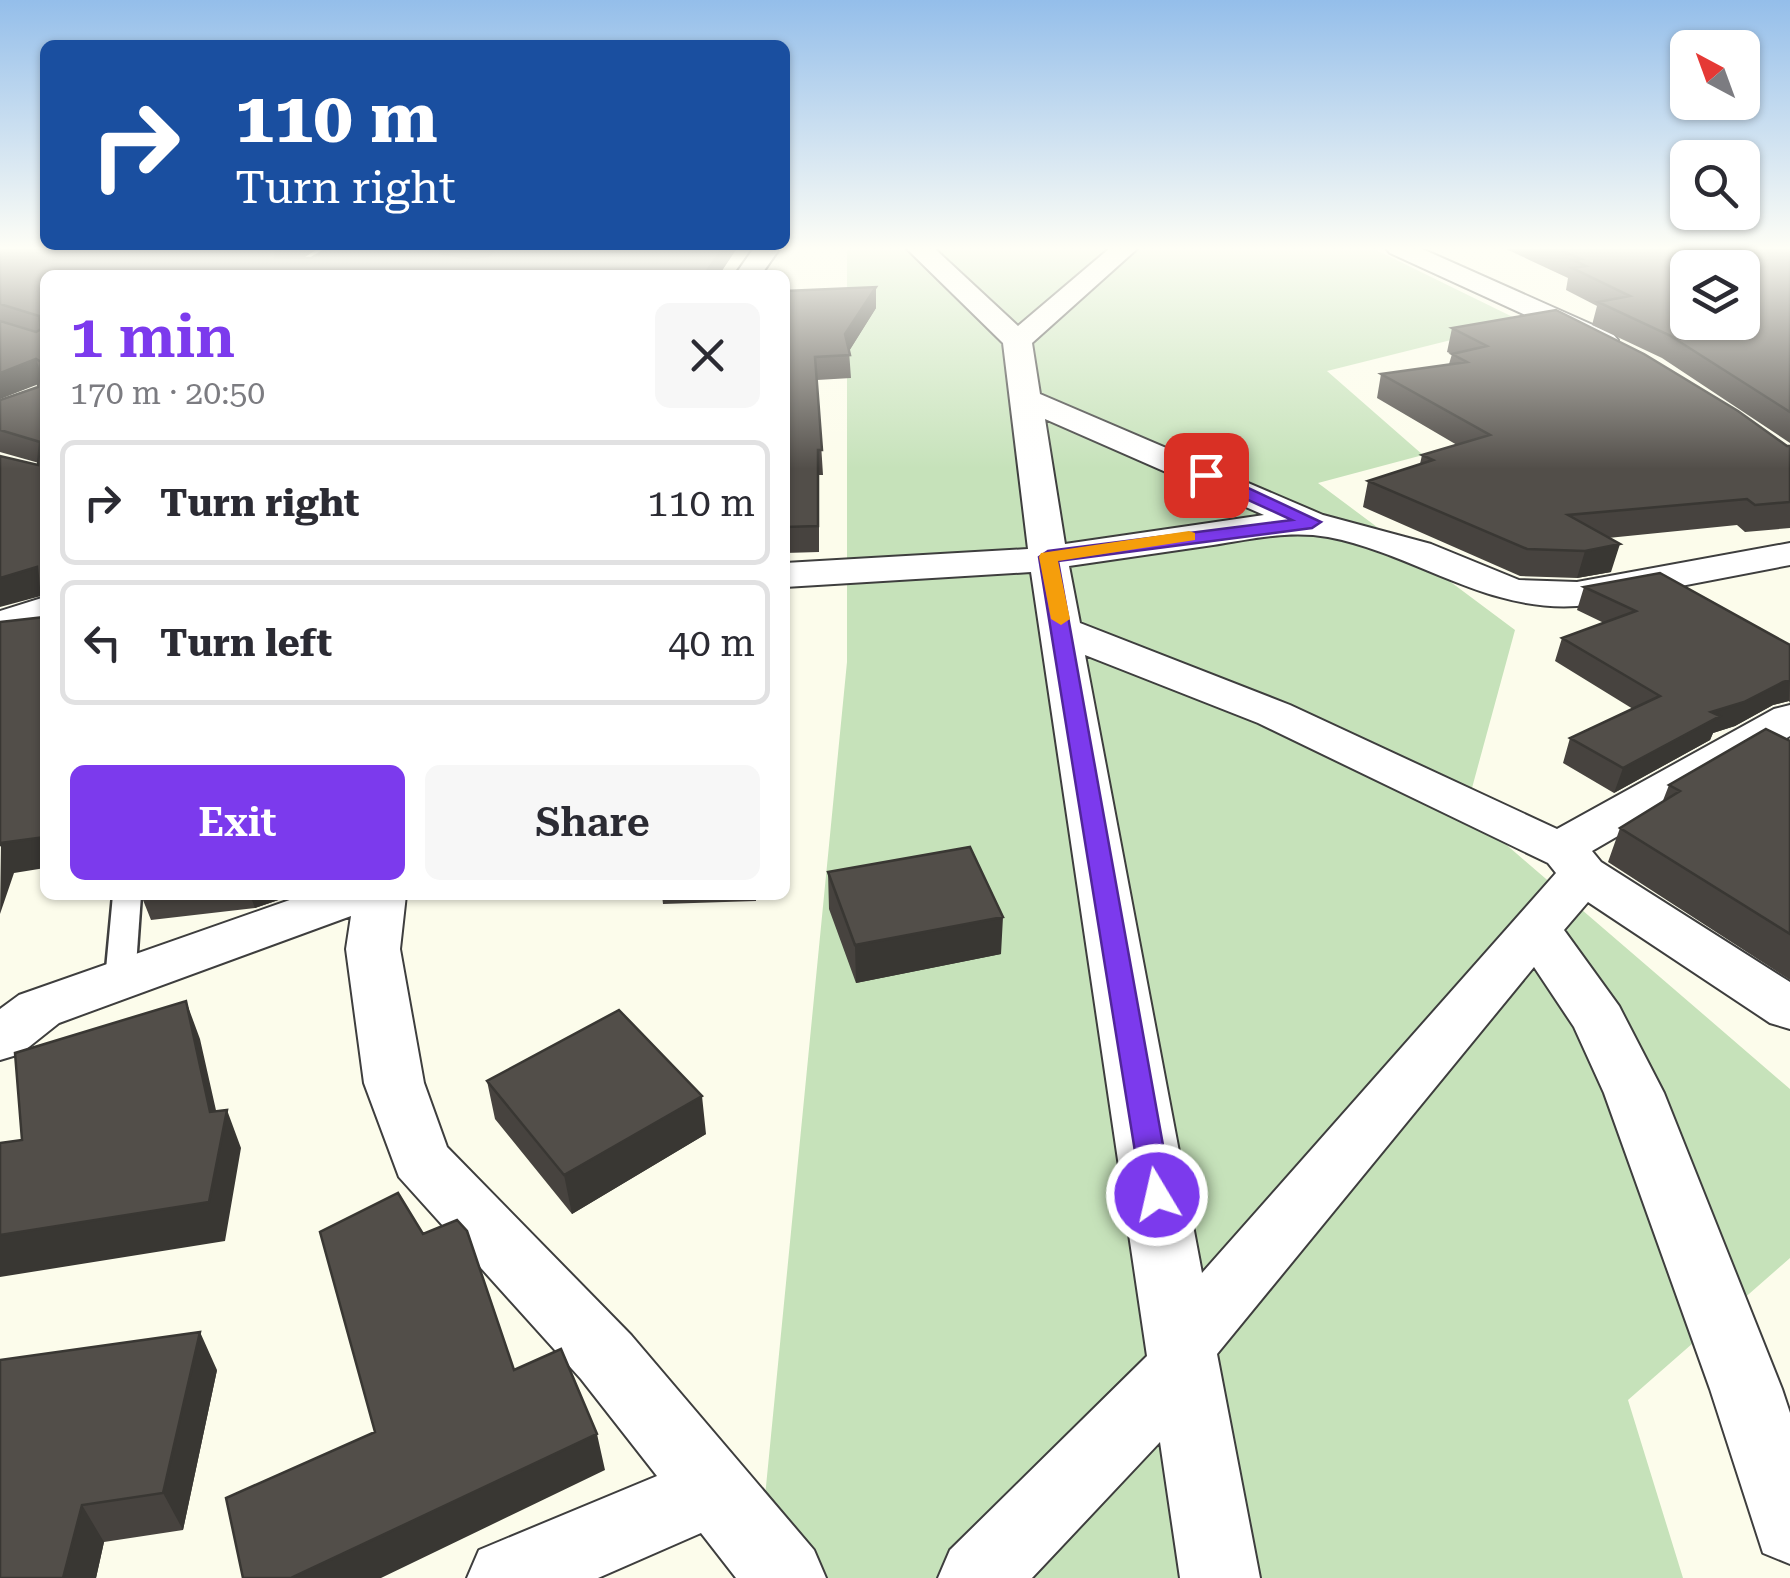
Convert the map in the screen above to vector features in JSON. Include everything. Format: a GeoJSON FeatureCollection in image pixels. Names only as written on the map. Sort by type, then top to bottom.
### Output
{"type":"FeatureCollection","features":[{"type":"Feature","properties":{"kind":"street"},"geometry":{"type":"LineString","coordinates":[[997,322],[1017,341],[1048,557],[1220,1578]]}},
{"type":"Feature","properties":{"kind":"street"},"geometry":{"type":"LineString","coordinates":[[1017,341],[1039,322]]}},
{"type":"Feature","properties":{"kind":"street"},"geometry":{"type":"LineString","coordinates":[[1558,322],[1635,357]]}},
{"type":"Feature","properties":{"kind":"street"},"geometry":{"type":"LineString","coordinates":[[1025,399],[1312,522],[1418,552],[1511,591],[1546,596],[1577,594],[1790,554]]}},
{"type":"Feature","properties":{"kind":"street"},"geometry":{"type":"LineString","coordinates":[[790,575],[941,570],[1312,522]]}},
{"type":"Feature","properties":{"kind":"street"},"geometry":{"type":"LineString","coordinates":[[0,625],[40,612]]}},
{"type":"Feature","properties":{"kind":"street"},"geometry":{"type":"LineString","coordinates":[[1063,632],[1274,714],[1574,863],[1790,1009]]}},
{"type":"Feature","properties":{"kind":"street"},"geometry":{"type":"LineString","coordinates":[[978,1578],[1184,1355],[1536,930],[1574,863],[1578,834],[1790,718]]}},
{"type":"Feature","properties":{"kind":"street"},"geometry":{"type":"LineString","coordinates":[[0,1039],[39,1009],[343,900]]}},
{"type":"Feature","properties":{"kind":"street"},"geometry":{"type":"LineString","coordinates":[[379,900],[373,948],[394,1083],[421,1160],[606,1357],[786,1578]]}},
{"type":"Feature","properties":{"kind":"street"},"geometry":{"type":"LineString","coordinates":[[1536,930],[1598,1020],[1634,1094],[1746,1389],[1790,1526]]}},
{"type":"Feature","properties":{"kind":"street"},"geometry":{"type":"LineString","coordinates":[[507,1578],[714,1490]]}},
{"type":"Feature","properties":{"kind":"lane"},"geometry":{"type":"LineString","coordinates":[[120,980],[127,900]]}},
{"type":"Feature","properties":{"kind":"green space"},"geometry":{"type":"Polygon","coordinates":[[[847,322],[1523,322],[1327,371],[1423,455],[1318,483],[1515,630],[1466,810],[1790,1089],[1790,1258],[1628,1400],[1683,1578],[757,1578],[847,662],[847,322]]]}},
{"type":"Feature","properties":{"kind":"building"},"geometry":{"type":"Polygon","coordinates":[[[0,322],[36,332],[40,330],[40,361],[36,359],[0,373],[0,322]]]}},
{"type":"Feature","properties":{"kind":"building"},"geometry":{"type":"Polygon","coordinates":[[[790,322],[853,322],[845,334],[850,355],[815,357],[822,450],[818,450],[818,526],[790,527],[790,322]]]}},
{"type":"Feature","properties":{"kind":"building"},"geometry":{"type":"Polygon","coordinates":[[[1489,322],[1579,322],[1644,354],[1790,446],[1790,502],[1755,505],[1747,499],[1568,515],[1620,544],[1585,551],[1527,549],[1368,481],[1433,460],[1422,455],[1490,435],[1381,374],[1467,362],[1452,354],[1487,346],[1452,328],[1489,322]]]}},
{"type":"Feature","properties":{"kind":"building"},"geometry":{"type":"Polygon","coordinates":[[[1640,322],[1670,322],[1669,335],[1640,322]]]}},
{"type":"Feature","properties":{"kind":"building"},"geometry":{"type":"Polygon","coordinates":[[[1760,322],[1790,322],[1790,412],[1677,340],[1760,340],[1760,322]]]}},
{"type":"Feature","properties":{"kind":"building"},"geometry":{"type":"Polygon","coordinates":[[[40,370],[40,442],[0,430],[0,400],[38,387],[40,370]]]}},
{"type":"Feature","properties":{"kind":"building"},"geometry":{"type":"Polygon","coordinates":[[[40,442],[39,591],[37,567],[0,578],[0,456],[38,465],[40,442]]]}},
{"type":"Feature","properties":{"kind":"building"},"geometry":{"type":"Polygon","coordinates":[[[1660,573],[1790,645],[1790,680],[1744,702],[1711,712],[1720,716],[1623,768],[1570,738],[1660,696],[1562,638],[1636,611],[1584,587],[1660,573]]]}},
{"type":"Feature","properties":{"kind":"building"},"geometry":{"type":"Polygon","coordinates":[[[40,618],[40,838],[0,846],[0,622],[40,618]]]}},
{"type":"Feature","properties":{"kind":"building"},"geometry":{"type":"Polygon","coordinates":[[[1766,729],[1790,741],[1790,934],[1620,828],[1680,791],[1669,785],[1766,729]]]}},
{"type":"Feature","properties":{"kind":"building"},"geometry":{"type":"Polygon","coordinates":[[[970,847],[1003,917],[855,945],[828,872],[970,847]]]}},
{"type":"Feature","properties":{"kind":"building"},"geometry":{"type":"Polygon","coordinates":[[[186,1001],[210,1112],[227,1110],[209,1202],[0,1235],[0,1143],[22,1140],[15,1053],[186,1001]]]}},
{"type":"Feature","properties":{"kind":"building"},"geometry":{"type":"Polygon","coordinates":[[[619,1010],[702,1096],[564,1175],[487,1081],[619,1010]]]}},
{"type":"Feature","properties":{"kind":"building"},"geometry":{"type":"Polygon","coordinates":[[[398,1193],[423,1234],[457,1220],[467,1231],[514,1370],[561,1349],[597,1434],[291,1578],[243,1578],[226,1498],[375,1432],[320,1232],[398,1193]]]}},
{"type":"Feature","properties":{"kind":"building"},"geometry":{"type":"Polygon","coordinates":[[[200,1332],[163,1493],[82,1505],[63,1578],[0,1578],[0,1360],[200,1332]]]}},
{"type":"Feature","properties":{"kind":"slow traffic"},"geometry":{"type":"LineString","coordinates":[[1061,619],[1048,557],[1189,537]]}},
{"type":"Feature","properties":{"kind":"route"},"geometry":{"type":"LineString","coordinates":[[1157,1195],[1048,557],[1312,522],[1206,475]]}}]}
